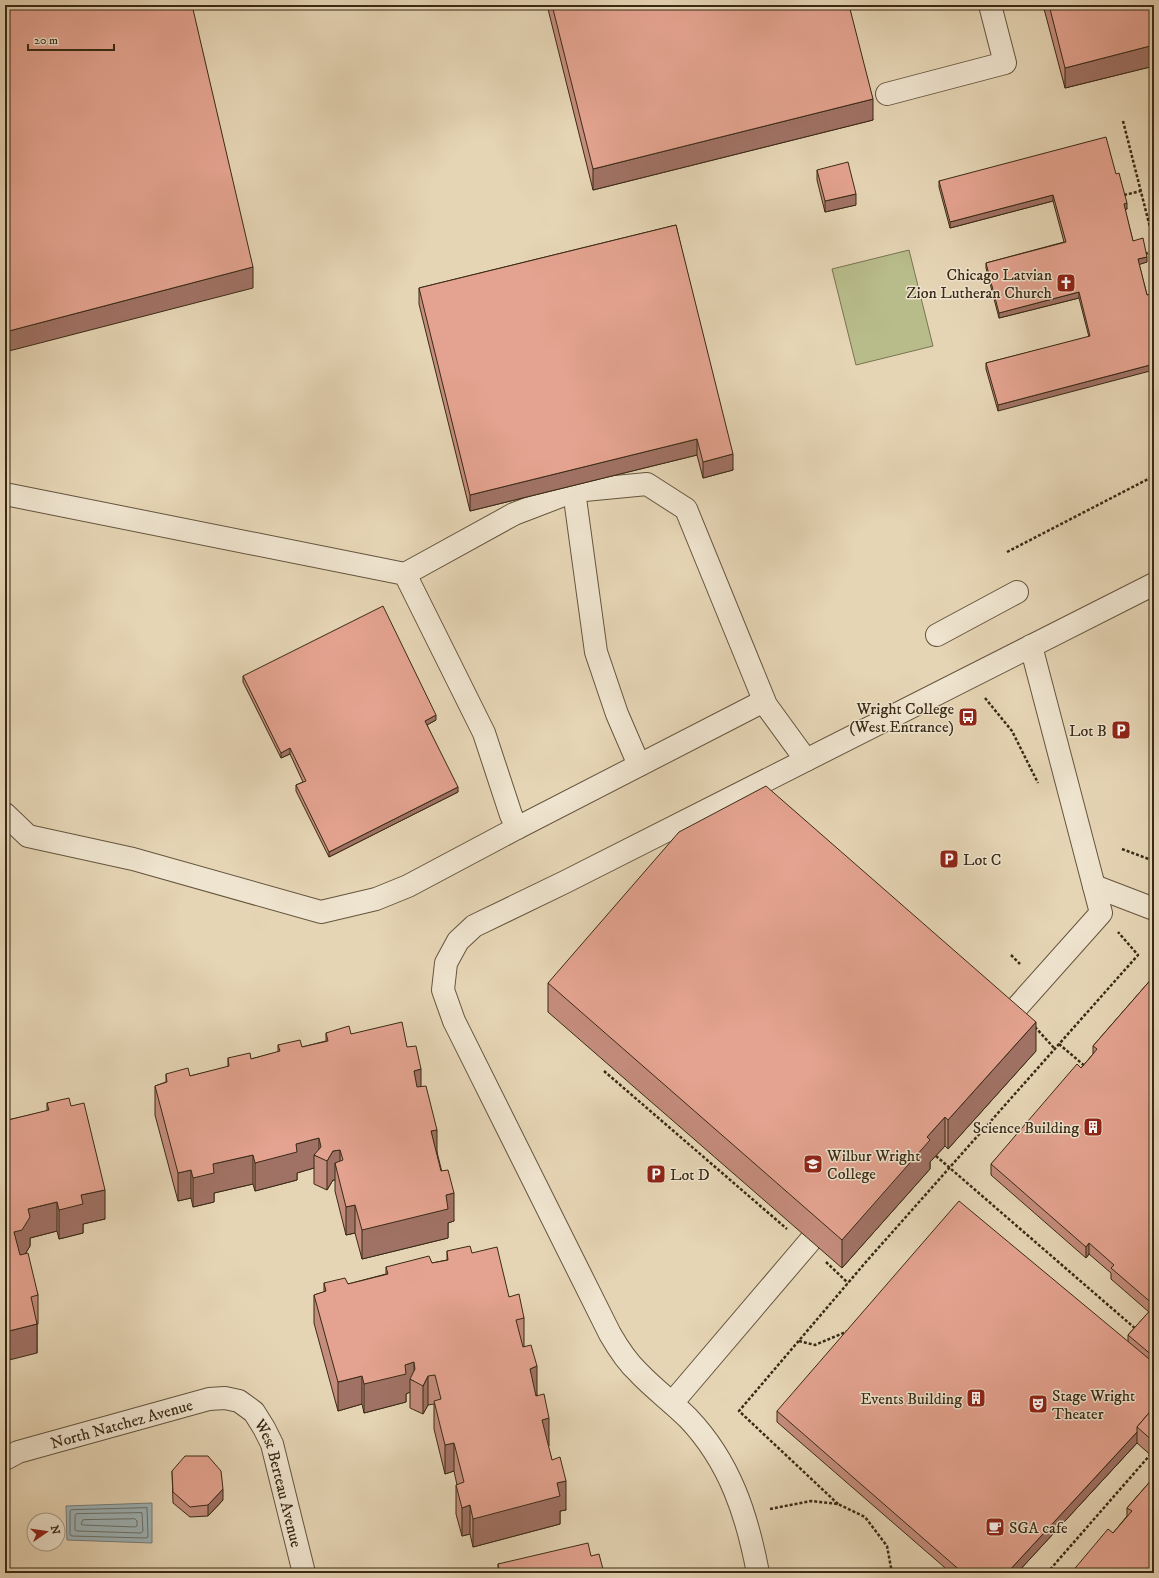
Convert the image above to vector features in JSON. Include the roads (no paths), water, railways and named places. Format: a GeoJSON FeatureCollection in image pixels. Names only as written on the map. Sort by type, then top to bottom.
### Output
{"type":"FeatureCollection","features":[{"type":"Feature","properties":{"kind":"street"},"geometry":{"type":"LineString","coordinates":[[887,94],[1004,63],[990,5]]}},
{"type":"Feature","properties":{"kind":"street"},"geometry":{"type":"LineString","coordinates":[[5,494],[405,574],[514,514],[574,491],[647,484],[686,509],[764,701],[806,760]]}},
{"type":"Feature","properties":{"kind":"street"},"geometry":{"type":"LineString","coordinates":[[574,491],[596,652],[617,714],[639,765]]}},
{"type":"Feature","properties":{"kind":"street"},"geometry":{"type":"LineString","coordinates":[[405,574],[484,733],[511,815],[517,828]]}},
{"type":"Feature","properties":{"kind":"street"},"geometry":{"type":"LineString","coordinates":[[758,1573],[746,1519],[737,1493],[722,1464],[689,1419],[638,1372],[610,1334],[454,1021],[443,990],[446,963],[458,941],[474,926],[565,882],[1154,584]]}},
{"type":"Feature","properties":{"kind":"street"},"geometry":{"type":"LineString","coordinates":[[937,635],[1017,592]]}},
{"type":"Feature","properties":{"kind":"street"},"geometry":{"type":"LineString","coordinates":[[1003,1022],[1101,913],[1031,646]]}},
{"type":"Feature","properties":{"kind":"street"},"geometry":{"type":"LineString","coordinates":[[5,814],[28,836],[133,859],[321,912],[376,900],[408,886],[517,828],[764,701]]}},
{"type":"Feature","properties":{"kind":"street"},"geometry":{"type":"LineString","coordinates":[[1094,886],[1154,909]]}},
{"type":"Feature","properties":{"kind":"street"},"geometry":{"type":"LineString","coordinates":[[672,1402],[815,1249]]}},
{"type":"Feature","properties":{"kind":"street","name":"North Natchez Avenue"},"geometry":{"type":"LineString","coordinates":[[5,1459],[18,1452],[209,1399],[225,1398],[239,1401]]}},
{"type":"Feature","properties":{"kind":"street","name":"West Berteau Avenue"},"geometry":{"type":"LineString","coordinates":[[239,1401],[254,1412],[272,1444],[304,1573]]}},
{"type":"Feature","properties":{"kind":"water"},"geometry":{"type":"Polygon","coordinates":[[[152,1503],[152,1543],[67,1540],[66,1506],[152,1503]]]}},
{"type":"Feature","properties":{"kind":"place","name":"Chicago Latvian Zion Lutheran Church"},"geometry":{"type":"Point","coordinates":[1066,283]}},
{"type":"Feature","properties":{"kind":"place","name":"Wright College (West Entrance)"},"geometry":{"type":"Point","coordinates":[968,717]}},
{"type":"Feature","properties":{"kind":"place","name":"Lot B"},"geometry":{"type":"Point","coordinates":[1121,730]}},
{"type":"Feature","properties":{"kind":"place","name":"Lot C"},"geometry":{"type":"Point","coordinates":[949,859]}},
{"type":"Feature","properties":{"kind":"place","name":"Science Building"},"geometry":{"type":"Point","coordinates":[1093,1127]}},
{"type":"Feature","properties":{"kind":"place","name":"Wilbur Wright College"},"geometry":{"type":"Point","coordinates":[813,1164]}},
{"type":"Feature","properties":{"kind":"place","name":"Lot D"},"geometry":{"type":"Point","coordinates":[656,1174]}},
{"type":"Feature","properties":{"kind":"place","name":"Events Building"},"geometry":{"type":"Point","coordinates":[976,1398]}},
{"type":"Feature","properties":{"kind":"place","name":"Stage Wright Theater"},"geometry":{"type":"Point","coordinates":[1038,1404]}},
{"type":"Feature","properties":{"kind":"place","name":"SGA cafe"},"geometry":{"type":"Point","coordinates":[995,1527]}}]}
